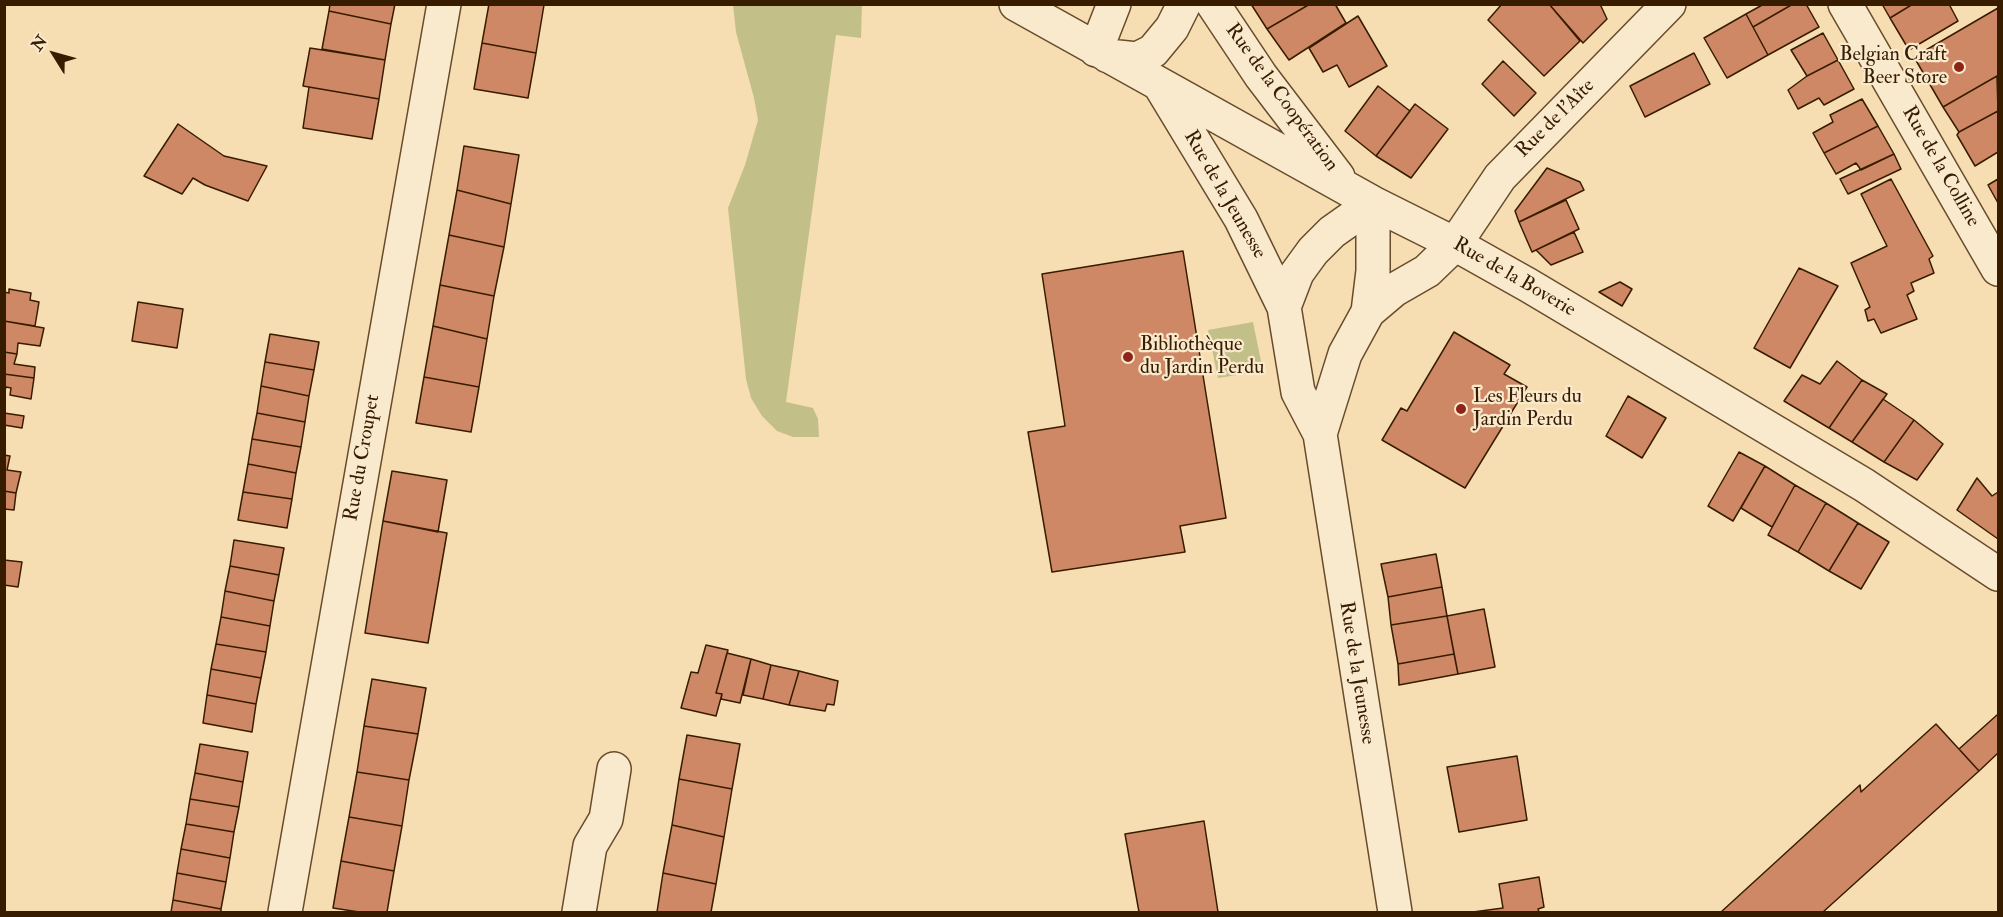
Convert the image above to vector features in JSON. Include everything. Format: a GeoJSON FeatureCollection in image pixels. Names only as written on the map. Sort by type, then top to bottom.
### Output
{"type":"FeatureCollection","features":[{"type":"Feature","properties":{"kind":"street","name":"Rue du Croupet"},"geometry":{"type":"LineString","coordinates":[[285,912],[444,4]]}},
{"type":"Feature","properties":{"kind":"street","name":"Rue de la Boverie"},"geometry":{"type":"LineString","coordinates":[[1016,4],[1361,197],[1455,243],[1864,485],[1998,574]]}},
{"type":"Feature","properties":{"kind":"street"},"geometry":{"type":"LineString","coordinates":[[1114,4],[1102,53],[1137,59],[1153,51],[1172,28],[1184,4]]}},
{"type":"Feature","properties":{"kind":"street","name":"Rue de la Coopération"},"geometry":{"type":"LineString","coordinates":[[1214,4],[1275,96],[1361,197]]}},
{"type":"Feature","properties":{"kind":"street","name":"Rue de l'Aîte"},"geometry":{"type":"LineString","coordinates":[[1455,243],[1506,170],[1669,4]]}},
{"type":"Feature","properties":{"kind":"street","name":"Rue de la Colline"},"geometry":{"type":"LineString","coordinates":[[1845,4],[1998,269]]}},
{"type":"Feature","properties":{"kind":"street","name":"Rue de la Jeunesse"},"geometry":{"type":"LineString","coordinates":[[1160,86],[1241,219],[1284,307],[1298,392],[1320,434],[1395,912]]}},
{"type":"Feature","properties":{"kind":"street"},"geometry":{"type":"LineString","coordinates":[[1284,307],[1297,273],[1313,251],[1361,197]]}},
{"type":"Feature","properties":{"kind":"street","name":"Rue de la Jeunesse"},"geometry":{"type":"LineString","coordinates":[[1361,197],[1373,271],[1368,312]]}},
{"type":"Feature","properties":{"kind":"street","name":"Rue de la Jeunesse"},"geometry":{"type":"LineString","coordinates":[[1320,434],[1345,354],[1368,312],[1394,290],[1427,271],[1455,243]]}},
{"type":"Feature","properties":{"kind":"street"},"geometry":{"type":"LineString","coordinates":[[579,912],[590,846],[606,819],[614,769]]}},
{"type":"Feature","properties":{"kind":"shaded area"},"geometry":{"type":"Polygon","coordinates":[[[733,5],[862,5],[861,38],[836,35],[786,402],[813,408],[818,419],[819,437],[793,437],[777,431],[762,416],[751,398],[746,379],[728,208],[745,165],[758,120],[736,32],[733,5]]]}},
{"type":"Feature","properties":{"kind":"shaded area"},"geometry":{"type":"Polygon","coordinates":[[[1253,322],[1263,371],[1218,378],[1208,330],[1253,322]]]}},
{"type":"Feature","properties":{"kind":"building"},"geometry":{"type":"Polygon","coordinates":[[[330,4],[395,4],[391,24],[329,11],[330,4]]]}},
{"type":"Feature","properties":{"kind":"building"},"geometry":{"type":"Polygon","coordinates":[[[489,4],[544,5],[536,53],[482,43],[489,4]]]}},
{"type":"Feature","properties":{"kind":"building"},"geometry":{"type":"Polygon","coordinates":[[[1251,4],[1310,4],[1267,29],[1251,4]]]}},
{"type":"Feature","properties":{"kind":"building"},"geometry":{"type":"Polygon","coordinates":[[[1310,4],[1335,4],[1346,23],[1289,60],[1267,29],[1310,4]]]}},
{"type":"Feature","properties":{"kind":"building"},"geometry":{"type":"Polygon","coordinates":[[[1502,4],[1549,4],[1580,41],[1544,76],[1488,20],[1502,4]]]}},
{"type":"Feature","properties":{"kind":"building"},"geometry":{"type":"Polygon","coordinates":[[[1549,4],[1600,4],[1607,19],[1583,43],[1549,4]]]}},
{"type":"Feature","properties":{"kind":"building"},"geometry":{"type":"Polygon","coordinates":[[[1764,4],[1793,4],[1753,27],[1746,14],[1764,4]]]}},
{"type":"Feature","properties":{"kind":"building"},"geometry":{"type":"Polygon","coordinates":[[[1793,4],[1806,4],[1819,27],[1768,55],[1753,27],[1793,4]]]}},
{"type":"Feature","properties":{"kind":"building"},"geometry":{"type":"Polygon","coordinates":[[[1882,4],[1913,4],[1890,18],[1882,4]]]}},
{"type":"Feature","properties":{"kind":"building"},"geometry":{"type":"Polygon","coordinates":[[[1913,4],[1949,4],[1958,21],[1909,50],[1890,18],[1913,4]]]}},
{"type":"Feature","properties":{"kind":"building","name":"Belgian Craft Beer Store"},"geometry":{"type":"Polygon","coordinates":[[[1998,8],[1998,79],[1997,76],[1943,107],[1914,57],[1998,8]]]}},
{"type":"Feature","properties":{"kind":"building"},"geometry":{"type":"Polygon","coordinates":[[[329,11],[391,24],[385,60],[322,49],[329,11]]]}},
{"type":"Feature","properties":{"kind":"building"},"geometry":{"type":"Polygon","coordinates":[[[1746,14],[1768,55],[1727,78],[1704,38],[1746,14]]]}},
{"type":"Feature","properties":{"kind":"building"},"geometry":{"type":"Polygon","coordinates":[[[1358,16],[1387,66],[1349,87],[1337,65],[1323,72],[1309,48],[1358,16]]]}},
{"type":"Feature","properties":{"kind":"building"},"geometry":{"type":"Polygon","coordinates":[[[1823,33],[1838,60],[1807,76],[1791,50],[1823,33]]]}},
{"type":"Feature","properties":{"kind":"building"},"geometry":{"type":"Polygon","coordinates":[[[482,43],[536,53],[528,98],[474,89],[482,43]]]}},
{"type":"Feature","properties":{"kind":"building"},"geometry":{"type":"Polygon","coordinates":[[[310,48],[385,60],[379,99],[303,86],[310,48]]]}},
{"type":"Feature","properties":{"kind":"building"},"geometry":{"type":"Polygon","coordinates":[[[1694,53],[1710,84],[1645,117],[1630,86],[1694,53]]]}},
{"type":"Feature","properties":{"kind":"building"},"geometry":{"type":"Polygon","coordinates":[[[1838,60],[1854,89],[1824,105],[1819,98],[1798,109],[1788,90],[1807,76],[1838,60]]]}},
{"type":"Feature","properties":{"kind":"building"},"geometry":{"type":"Polygon","coordinates":[[[1503,61],[1536,93],[1514,116],[1482,84],[1503,61]]]}},
{"type":"Feature","properties":{"kind":"building"},"geometry":{"type":"Polygon","coordinates":[[[1997,76],[1998,111],[1959,132],[1943,107],[1997,76]]]}},
{"type":"Feature","properties":{"kind":"building"},"geometry":{"type":"Polygon","coordinates":[[[1378,86],[1410,111],[1376,156],[1345,131],[1378,86]]]}},
{"type":"Feature","properties":{"kind":"building"},"geometry":{"type":"Polygon","coordinates":[[[309,87],[379,99],[372,139],[303,128],[309,87]]]}},
{"type":"Feature","properties":{"kind":"building"},"geometry":{"type":"Polygon","coordinates":[[[1862,99],[1878,126],[1824,153],[1813,133],[1833,122],[1830,115],[1862,99]]]}},
{"type":"Feature","properties":{"kind":"building"},"geometry":{"type":"Polygon","coordinates":[[[1415,104],[1448,129],[1411,178],[1376,156],[1415,104]]]}},
{"type":"Feature","properties":{"kind":"building"},"geometry":{"type":"Polygon","coordinates":[[[1998,111],[1998,152],[1975,166],[1957,135],[1998,111]]]}},
{"type":"Feature","properties":{"kind":"building"},"geometry":{"type":"Polygon","coordinates":[[[178,124],[224,156],[267,166],[248,201],[205,185],[193,178],[182,194],[144,176],[178,124]]]}},
{"type":"Feature","properties":{"kind":"building"},"geometry":{"type":"Polygon","coordinates":[[[1878,126],[1894,154],[1861,170],[1856,163],[1836,174],[1824,153],[1878,126]]]}},
{"type":"Feature","properties":{"kind":"building"},"geometry":{"type":"Polygon","coordinates":[[[464,146],[519,155],[511,204],[457,190],[464,146]]]}},
{"type":"Feature","properties":{"kind":"building"},"geometry":{"type":"Polygon","coordinates":[[[1894,154],[1901,169],[1848,194],[1840,179],[1894,154]]]}},
{"type":"Feature","properties":{"kind":"building"},"geometry":{"type":"Polygon","coordinates":[[[1547,168],[1580,182],[1584,190],[1519,222],[1515,211],[1547,168]]]}},
{"type":"Feature","properties":{"kind":"building"},"geometry":{"type":"Polygon","coordinates":[[[1891,179],[1933,256],[1929,259],[1934,273],[1911,283],[1914,291],[1907,295],[1917,319],[1881,333],[1874,319],[1868,321],[1865,310],[1870,307],[1851,263],[1887,246],[1861,194],[1891,179]]]}},
{"type":"Feature","properties":{"kind":"building"},"geometry":{"type":"Polygon","coordinates":[[[1998,179],[1998,203],[1988,185],[1998,179]]]}},
{"type":"Feature","properties":{"kind":"building"},"geometry":{"type":"Polygon","coordinates":[[[457,190],[511,204],[504,247],[449,235],[457,190]]]}},
{"type":"Feature","properties":{"kind":"building"},"geometry":{"type":"Polygon","coordinates":[[[1566,200],[1579,229],[1532,252],[1519,222],[1566,200]]]}},
{"type":"Feature","properties":{"kind":"building"},"geometry":{"type":"Polygon","coordinates":[[[1574,232],[1583,252],[1551,265],[1536,250],[1574,232]]]}},
{"type":"Feature","properties":{"kind":"building"},"geometry":{"type":"Polygon","coordinates":[[[449,235],[504,247],[494,296],[440,285],[449,235]]]}},
{"type":"Feature","properties":{"kind":"building","name":"Bibliothèque du Jardin Perdu"},"geometry":{"type":"Polygon","coordinates":[[[1183,251],[1226,518],[1180,526],[1185,552],[1052,572],[1028,432],[1065,426],[1042,274],[1183,251]]]}},
{"type":"Feature","properties":{"kind":"building"},"geometry":{"type":"Polygon","coordinates":[[[1799,268],[1838,286],[1790,368],[1754,348],[1799,268]]]}},
{"type":"Feature","properties":{"kind":"building"},"geometry":{"type":"Polygon","coordinates":[[[1620,282],[1632,289],[1622,306],[1599,292],[1620,282]]]}},
{"type":"Feature","properties":{"kind":"building"},"geometry":{"type":"Polygon","coordinates":[[[440,285],[494,296],[487,339],[433,326],[440,285]]]}},
{"type":"Feature","properties":{"kind":"building"},"geometry":{"type":"Polygon","coordinates":[[[9,289],[31,293],[30,300],[39,302],[35,326],[4,321],[4,292],[9,293],[9,289]]]}},
{"type":"Feature","properties":{"kind":"building"},"geometry":{"type":"Polygon","coordinates":[[[138,302],[183,309],[177,348],[132,341],[138,302]]]}},
{"type":"Feature","properties":{"kind":"building"},"geometry":{"type":"Polygon","coordinates":[[[4,321],[44,328],[40,346],[18,343],[17,354],[4,352],[4,321]]]}},
{"type":"Feature","properties":{"kind":"building"},"geometry":{"type":"Polygon","coordinates":[[[433,326],[487,339],[479,387],[424,377],[433,326]]]}},
{"type":"Feature","properties":{"kind":"building","name":"Les Fleurs du Jardin Perdu"},"geometry":{"type":"Polygon","coordinates":[[[1454,332],[1510,365],[1504,374],[1527,387],[1465,488],[1382,440],[1401,408],[1407,411],[1454,332]]]}},
{"type":"Feature","properties":{"kind":"building"},"geometry":{"type":"Polygon","coordinates":[[[270,334],[319,342],[314,370],[265,362],[270,334]]]}},
{"type":"Feature","properties":{"kind":"building"},"geometry":{"type":"Polygon","coordinates":[[[4,352],[17,354],[14,364],[35,367],[34,378],[4,374],[4,352]]]}},
{"type":"Feature","properties":{"kind":"building"},"geometry":{"type":"Polygon","coordinates":[[[1837,361],[1862,380],[1829,428],[1784,401],[1802,375],[1820,384],[1837,361]]]}},
{"type":"Feature","properties":{"kind":"building"},"geometry":{"type":"Polygon","coordinates":[[[265,362],[314,370],[309,396],[261,386],[265,362]]]}},
{"type":"Feature","properties":{"kind":"building"},"geometry":{"type":"Polygon","coordinates":[[[4,374],[34,378],[31,399],[10,395],[11,388],[6,387],[4,394],[4,374]]]}},
{"type":"Feature","properties":{"kind":"building"},"geometry":{"type":"Polygon","coordinates":[[[424,377],[479,387],[471,432],[416,423],[424,377]]]}},
{"type":"Feature","properties":{"kind":"building"},"geometry":{"type":"Polygon","coordinates":[[[1862,380],[1887,394],[1852,442],[1829,428],[1862,380]]]}},
{"type":"Feature","properties":{"kind":"building"},"geometry":{"type":"Polygon","coordinates":[[[261,386],[309,396],[305,422],[257,413],[261,386]]]}},
{"type":"Feature","properties":{"kind":"building"},"geometry":{"type":"Polygon","coordinates":[[[1628,396],[1666,418],[1642,458],[1606,436],[1628,396]]]}},
{"type":"Feature","properties":{"kind":"building"},"geometry":{"type":"Polygon","coordinates":[[[1883,399],[1914,420],[1884,462],[1852,442],[1883,399]]]}},
{"type":"Feature","properties":{"kind":"building"},"geometry":{"type":"Polygon","coordinates":[[[4,413],[24,416],[22,428],[4,425],[4,413]]]}},
{"type":"Feature","properties":{"kind":"building"},"geometry":{"type":"Polygon","coordinates":[[[257,413],[305,422],[301,447],[252,439],[257,413]]]}},
{"type":"Feature","properties":{"kind":"building"},"geometry":{"type":"Polygon","coordinates":[[[1914,420],[1943,444],[1917,480],[1884,462],[1914,420]]]}},
{"type":"Feature","properties":{"kind":"building"},"geometry":{"type":"Polygon","coordinates":[[[252,439],[301,447],[296,473],[248,464],[252,439]]]}},
{"type":"Feature","properties":{"kind":"building"},"geometry":{"type":"Polygon","coordinates":[[[1739,452],[1765,466],[1733,521],[1708,506],[1739,452]]]}},
{"type":"Feature","properties":{"kind":"building"},"geometry":{"type":"Polygon","coordinates":[[[4,455],[10,456],[7,470],[21,472],[16,493],[4,491],[4,455]]]}},
{"type":"Feature","properties":{"kind":"building"},"geometry":{"type":"Polygon","coordinates":[[[248,464],[296,473],[292,499],[243,492],[248,464]]]}},
{"type":"Feature","properties":{"kind":"building"},"geometry":{"type":"Polygon","coordinates":[[[1765,466],[1795,485],[1772,527],[1741,508],[1765,466]]]}},
{"type":"Feature","properties":{"kind":"building"},"geometry":{"type":"Polygon","coordinates":[[[392,471],[447,480],[438,532],[383,521],[392,471]]]}},
{"type":"Feature","properties":{"kind":"building"},"geometry":{"type":"Polygon","coordinates":[[[1977,478],[1992,496],[1998,492],[1998,539],[1957,510],[1977,478]]]}},
{"type":"Feature","properties":{"kind":"building"},"geometry":{"type":"Polygon","coordinates":[[[1795,485],[1826,503],[1798,552],[1768,535],[1795,485]]]}},
{"type":"Feature","properties":{"kind":"building"},"geometry":{"type":"Polygon","coordinates":[[[4,491],[16,493],[14,510],[4,509],[4,491]]]}},
{"type":"Feature","properties":{"kind":"building"},"geometry":{"type":"Polygon","coordinates":[[[243,492],[292,499],[287,528],[238,520],[243,492]]]}},
{"type":"Feature","properties":{"kind":"building"},"geometry":{"type":"Polygon","coordinates":[[[1826,503],[1858,523],[1829,571],[1798,552],[1826,503]]]}},
{"type":"Feature","properties":{"kind":"building"},"geometry":{"type":"Polygon","coordinates":[[[383,521],[447,533],[428,643],[365,633],[383,521]]]}},
{"type":"Feature","properties":{"kind":"building"},"geometry":{"type":"Polygon","coordinates":[[[1858,523],[1889,542],[1861,589],[1829,571],[1858,523]]]}},
{"type":"Feature","properties":{"kind":"building"},"geometry":{"type":"Polygon","coordinates":[[[234,540],[284,548],[279,575],[230,566],[234,540]]]}},
{"type":"Feature","properties":{"kind":"building"},"geometry":{"type":"Polygon","coordinates":[[[1436,554],[1442,587],[1388,597],[1381,564],[1436,554]]]}},
{"type":"Feature","properties":{"kind":"building"},"geometry":{"type":"Polygon","coordinates":[[[4,560],[22,562],[18,587],[4,585],[4,560]]]}},
{"type":"Feature","properties":{"kind":"building"},"geometry":{"type":"Polygon","coordinates":[[[230,566],[279,575],[274,601],[225,591],[230,566]]]}},
{"type":"Feature","properties":{"kind":"building"},"geometry":{"type":"Polygon","coordinates":[[[1442,587],[1447,616],[1391,625],[1388,597],[1442,587]]]}},
{"type":"Feature","properties":{"kind":"building"},"geometry":{"type":"Polygon","coordinates":[[[225,591],[274,601],[270,626],[221,617],[225,591]]]}},
{"type":"Feature","properties":{"kind":"building"},"geometry":{"type":"Polygon","coordinates":[[[1484,609],[1495,667],[1458,674],[1447,616],[1484,609]]]}},
{"type":"Feature","properties":{"kind":"building"},"geometry":{"type":"Polygon","coordinates":[[[1447,616],[1454,654],[1398,664],[1391,625],[1447,616]]]}},
{"type":"Feature","properties":{"kind":"building"},"geometry":{"type":"Polygon","coordinates":[[[221,617],[270,626],[266,652],[216,644],[221,617]]]}},
{"type":"Feature","properties":{"kind":"building"},"geometry":{"type":"Polygon","coordinates":[[[216,644],[266,652],[261,678],[211,669],[216,644]]]}},
{"type":"Feature","properties":{"kind":"building"},"geometry":{"type":"Polygon","coordinates":[[[706,645],[728,650],[716,693],[722,694],[716,716],[681,708],[691,672],[698,673],[706,645]]]}},
{"type":"Feature","properties":{"kind":"building"},"geometry":{"type":"Polygon","coordinates":[[[727,653],[751,659],[740,703],[721,699],[722,694],[716,693],[727,653]]]}},
{"type":"Feature","properties":{"kind":"building"},"geometry":{"type":"Polygon","coordinates":[[[1454,654],[1458,674],[1399,685],[1398,664],[1454,654]]]}},
{"type":"Feature","properties":{"kind":"building"},"geometry":{"type":"Polygon","coordinates":[[[751,659],[771,665],[763,699],[743,695],[751,659]]]}},
{"type":"Feature","properties":{"kind":"building"},"geometry":{"type":"Polygon","coordinates":[[[771,665],[799,671],[789,705],[763,699],[771,665]]]}},
{"type":"Feature","properties":{"kind":"building"},"geometry":{"type":"Polygon","coordinates":[[[211,669],[261,678],[256,704],[207,695],[211,669]]]}},
{"type":"Feature","properties":{"kind":"building"},"geometry":{"type":"Polygon","coordinates":[[[799,671],[838,681],[834,705],[827,704],[825,711],[789,705],[799,671]]]}},
{"type":"Feature","properties":{"kind":"building"},"geometry":{"type":"Polygon","coordinates":[[[372,679],[426,688],[418,734],[364,726],[372,679]]]}},
{"type":"Feature","properties":{"kind":"building"},"geometry":{"type":"Polygon","coordinates":[[[207,695],[256,704],[252,732],[203,723],[207,695]]]}},
{"type":"Feature","properties":{"kind":"building"},"geometry":{"type":"Polygon","coordinates":[[[1997,715],[1998,753],[1979,771],[1959,749],[1997,715]]]}},
{"type":"Feature","properties":{"kind":"building"},"geometry":{"type":"Polygon","coordinates":[[[1936,724],[1979,771],[1823,912],[1721,912],[1860,785],[1861,792],[1936,724]]]}},
{"type":"Feature","properties":{"kind":"building"},"geometry":{"type":"Polygon","coordinates":[[[364,726],[418,734],[409,780],[357,772],[364,726]]]}},
{"type":"Feature","properties":{"kind":"building"},"geometry":{"type":"Polygon","coordinates":[[[687,735],[740,744],[732,789],[679,779],[687,735]]]}},
{"type":"Feature","properties":{"kind":"building"},"geometry":{"type":"Polygon","coordinates":[[[200,744],[248,752],[243,782],[195,773],[200,744]]]}},
{"type":"Feature","properties":{"kind":"building"},"geometry":{"type":"Polygon","coordinates":[[[1517,756],[1527,820],[1459,832],[1447,767],[1517,756]]]}},
{"type":"Feature","properties":{"kind":"building"},"geometry":{"type":"Polygon","coordinates":[[[357,772],[409,780],[402,826],[349,817],[357,772]]]}},
{"type":"Feature","properties":{"kind":"building"},"geometry":{"type":"Polygon","coordinates":[[[195,773],[243,782],[239,807],[190,799],[195,773]]]}},
{"type":"Feature","properties":{"kind":"building"},"geometry":{"type":"Polygon","coordinates":[[[679,779],[732,789],[724,837],[672,825],[679,779]]]}},
{"type":"Feature","properties":{"kind":"building"},"geometry":{"type":"Polygon","coordinates":[[[190,799],[239,807],[234,832],[186,824],[190,799]]]}},
{"type":"Feature","properties":{"kind":"building"},"geometry":{"type":"Polygon","coordinates":[[[349,817],[402,826],[394,871],[341,861],[349,817]]]}},
{"type":"Feature","properties":{"kind":"building"},"geometry":{"type":"Polygon","coordinates":[[[1204,821],[1218,912],[1139,912],[1125,834],[1204,821]]]}},
{"type":"Feature","properties":{"kind":"building"},"geometry":{"type":"Polygon","coordinates":[[[186,824],[234,832],[230,858],[181,849],[186,824]]]}},
{"type":"Feature","properties":{"kind":"building"},"geometry":{"type":"Polygon","coordinates":[[[672,825],[724,837],[716,884],[663,873],[672,825]]]}},
{"type":"Feature","properties":{"kind":"building"},"geometry":{"type":"Polygon","coordinates":[[[181,849],[230,858],[226,882],[177,873],[181,849]]]}},
{"type":"Feature","properties":{"kind":"building"},"geometry":{"type":"Polygon","coordinates":[[[341,861],[394,871],[387,912],[359,912],[333,908],[341,861]]]}},
{"type":"Feature","properties":{"kind":"building"},"geometry":{"type":"Polygon","coordinates":[[[177,873],[226,882],[221,909],[173,900],[177,873]]]}},
{"type":"Feature","properties":{"kind":"building"},"geometry":{"type":"Polygon","coordinates":[[[663,873],[716,884],[711,912],[657,912],[663,873]]]}},
{"type":"Feature","properties":{"kind":"building"},"geometry":{"type":"Polygon","coordinates":[[[1539,877],[1544,907],[1538,909],[1539,912],[1473,912],[1503,908],[1499,884],[1539,877]]]}},
{"type":"Feature","properties":{"kind":"building"},"geometry":{"type":"Polygon","coordinates":[[[173,900],[221,909],[221,912],[171,912],[173,900]]]}},
{"type":"Feature","properties":{"kind":"place","name":"Belgian Craft Beer Store"},"geometry":{"type":"Point","coordinates":[1959,67]}},
{"type":"Feature","properties":{"kind":"place","name":"Bibliothèque du Jardin Perdu"},"geometry":{"type":"Point","coordinates":[1128,357]}},
{"type":"Feature","properties":{"kind":"place","name":"Les Fleurs du Jardin Perdu"},"geometry":{"type":"Point","coordinates":[1461,409]}}]}
